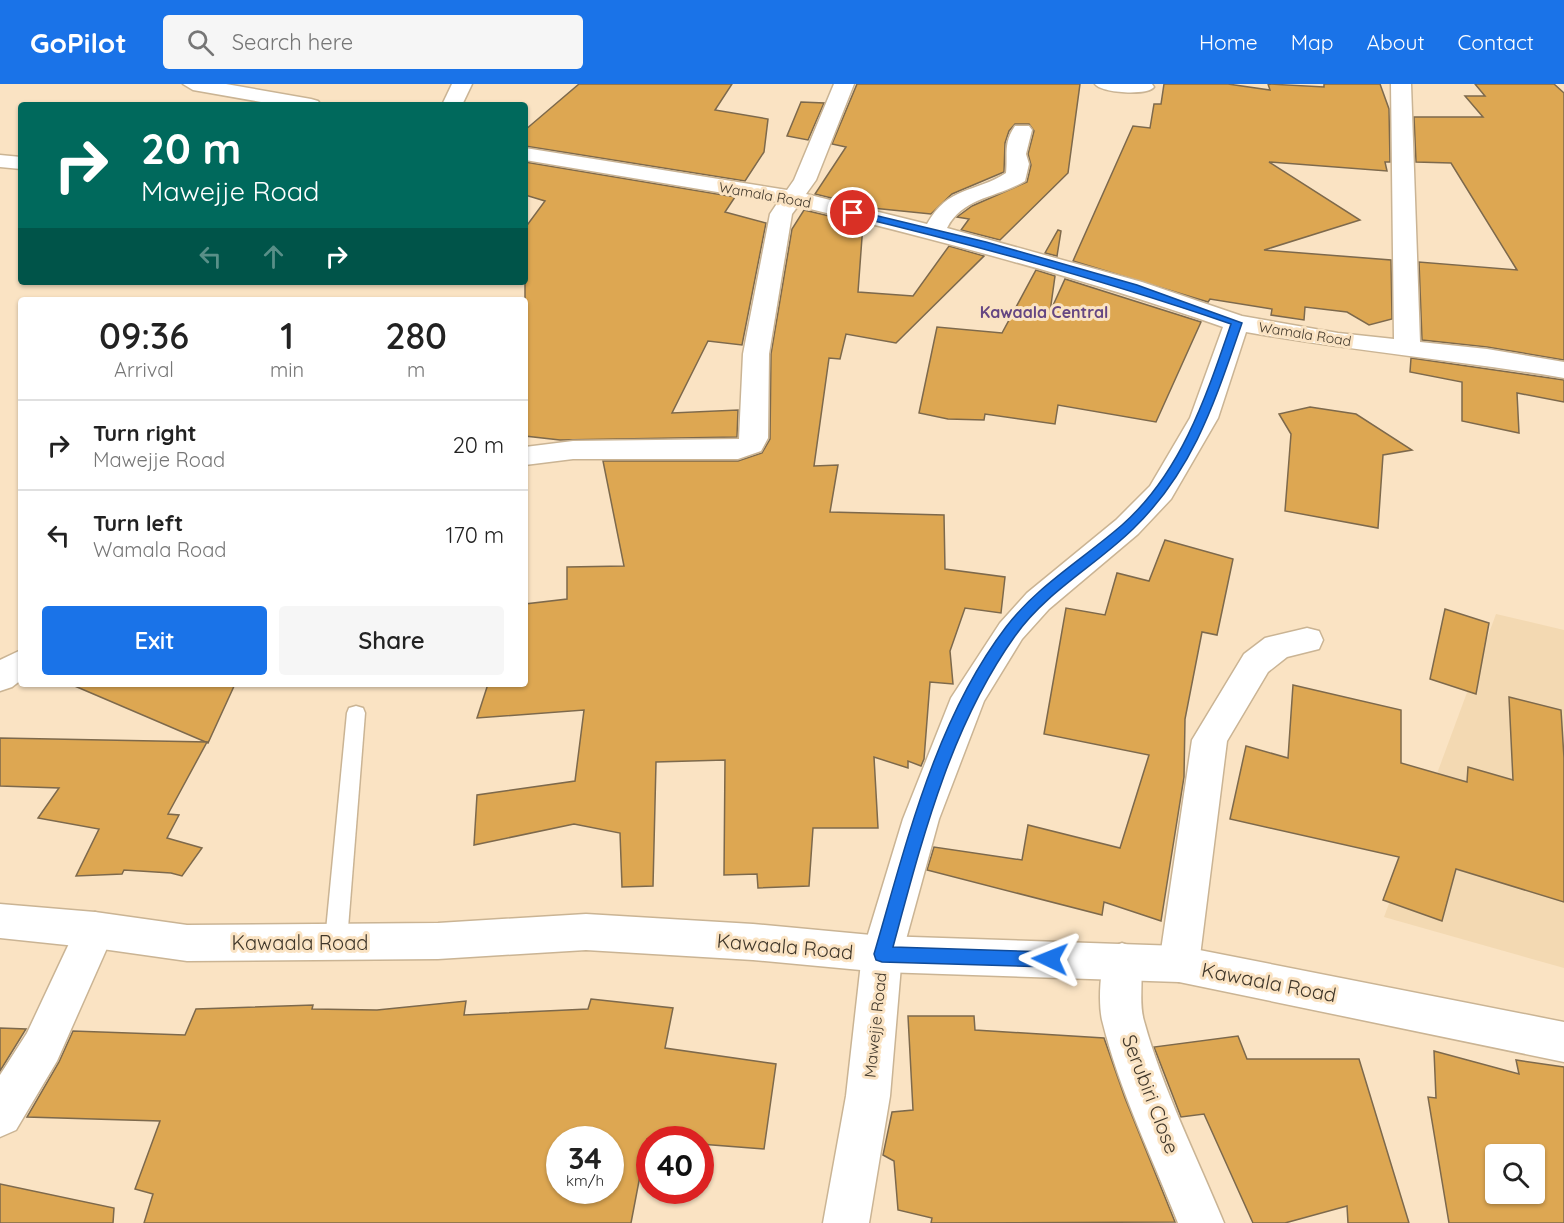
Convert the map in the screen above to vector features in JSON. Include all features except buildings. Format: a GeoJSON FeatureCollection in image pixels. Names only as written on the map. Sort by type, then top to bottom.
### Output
{"type":"FeatureCollection","features":[{"type":"Feature","properties":{"kind":"street"},"geometry":{"type":"LineString","coordinates":[[193,84],[294,102]]}},
{"type":"Feature","properties":{"kind":"street"},"geometry":{"type":"LineString","coordinates":[[453,102],[462,84]]}},
{"type":"Feature","properties":{"kind":"street"},"geometry":{"type":"LineString","coordinates":[[528,456],[573,450],[738,450],[751,445],[754,438],[756,354],[781,214],[793,198],[817,151],[844,84]]}},
{"type":"Feature","properties":{"kind":"street"},"geometry":{"type":"LineString","coordinates":[[1105,84],[1144,87]]}},
{"type":"Feature","properties":{"kind":"street"},"geometry":{"type":"LineString","coordinates":[[1401,84],[1407,347]]}},
{"type":"Feature","properties":{"kind":"street"},"geometry":{"type":"LineString","coordinates":[[934,232],[947,210],[956,202],[1005,184],[1017,176],[1016,154],[1022,130]]}},
{"type":"Feature","properties":{"kind":"street","name":"Wamala Road"},"geometry":{"type":"LineString","coordinates":[[528,154],[793,198],[934,232],[1133,287],[1237,323],[1338,341],[1407,347],[1564,370]]}},
{"type":"Feature","properties":{"kind":"street"},"geometry":{"type":"LineString","coordinates":[[0,161],[18,163]]}},
{"type":"Feature","properties":{"kind":"street","name":"Mawejje Road"},"geometry":{"type":"LineString","coordinates":[[846,1223],[868,1096],[882,954],[921,819],[968,698],[1011,631],[1038,601],[1127,527],[1161,492],[1204,418],[1237,323]]}},
{"type":"Feature","properties":{"kind":"street"},"geometry":{"type":"LineString","coordinates":[[1179,964],[1210,740],[1256,663],[1277,646],[1307,640]]}},
{"type":"Feature","properties":{"kind":"street"},"geometry":{"type":"LineString","coordinates":[[0,678],[18,664]]}},
{"type":"Feature","properties":{"kind":"street","name":"Kawaala Road"},"geometry":{"type":"LineString","coordinates":[[0,921],[95,930],[187,943],[438,940],[586,932],[753,942],[882,954],[1179,964],[1564,1042]]}},
{"type":"Feature","properties":{"kind":"street"},"geometry":{"type":"LineString","coordinates":[[0,1115],[42,1047],[95,930]]}},
{"type":"Feature","properties":{"kind":"street","name":"Serubiri Close"},"geometry":{"type":"LineString","coordinates":[[1122,962],[1122,1018],[1143,1078],[1201,1223]]}},
{"type":"Feature","properties":{"kind":"lane"},"geometry":{"type":"LineString","coordinates":[[336,941],[356,713]]}},
{"type":"Feature","properties":{"kind":"shaded area"},"geometry":{"type":"Polygon","coordinates":[[[1496,614],[1564,630],[1564,968],[1384,917],[1496,614]]]}},
{"type":"Feature","properties":{"kind":"district","name":"Kawaala Central"},"geometry":{"type":"Point","coordinates":[1044,312]}},
{"type":"Feature","properties":{"kind":"route"},"geometry":{"type":"LineString","coordinates":[[853,213],[983,244],[1133,287],[1237,323],[1204,418],[1161,492],[1127,527],[1038,601],[1011,631],[968,698],[921,819],[882,954],[1050,959]]}}]}
